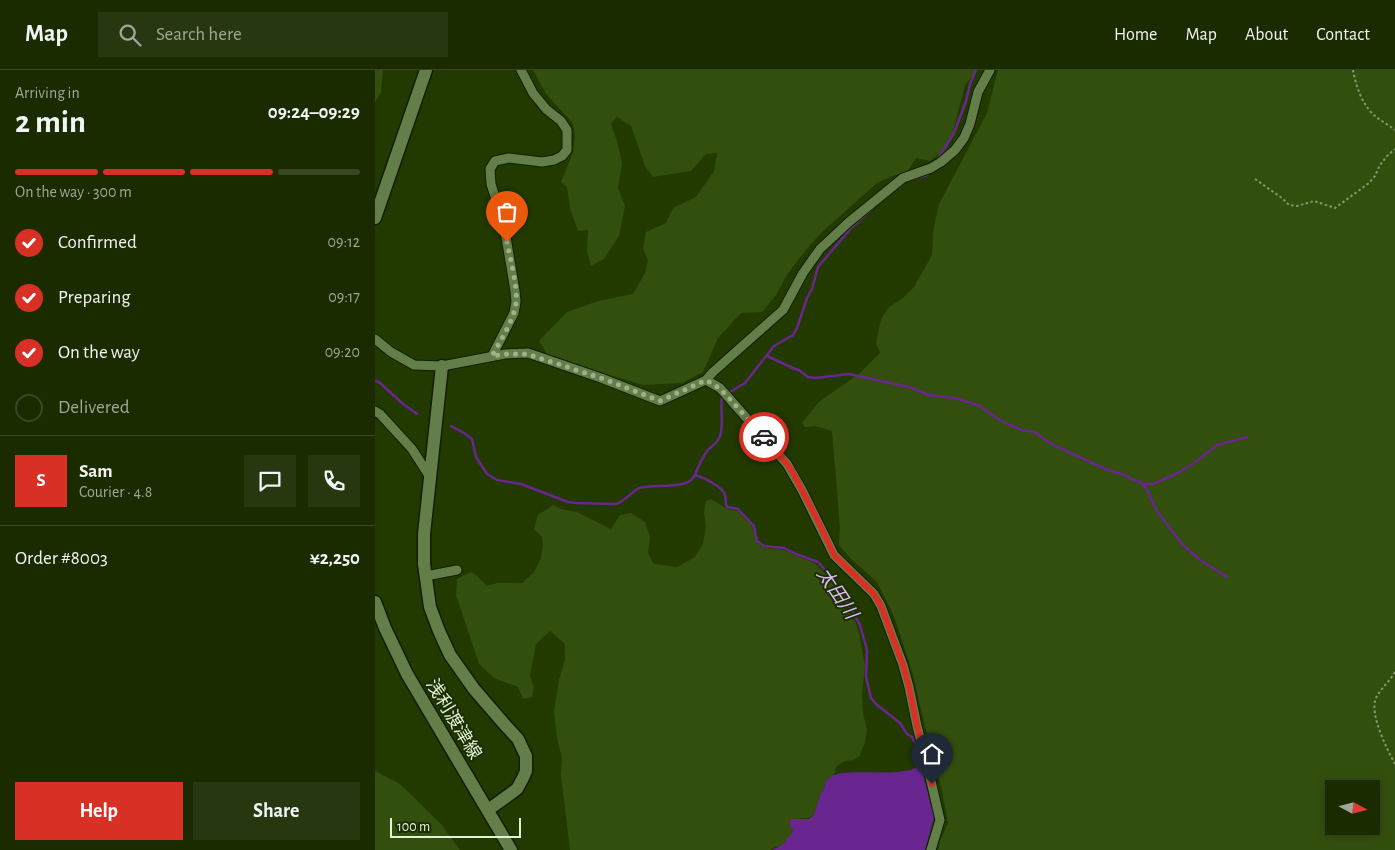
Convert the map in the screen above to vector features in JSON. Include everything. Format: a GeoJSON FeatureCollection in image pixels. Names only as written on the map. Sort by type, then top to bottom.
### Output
{"type":"FeatureCollection","features":[{"type":"Feature","properties":{"kind":"main road"},"geometry":{"type":"LineString","coordinates":[[375,218],[426,70]]}},
{"type":"Feature","properties":{"kind":"main road"},"geometry":{"type":"LineString","coordinates":[[442,366],[424,534],[424,564],[431,607],[450,655],[474,689],[518,738],[527,763],[526,771],[517,789],[488,810]]}},
{"type":"Feature","properties":{"kind":"main road","name":"浅利渡津線"},"geometry":{"type":"LineString","coordinates":[[375,602],[407,674],[511,850]]}},
{"type":"Feature","properties":{"kind":"street"},"geometry":{"type":"LineString","coordinates":[[492,356],[513,314],[516,302],[504,225],[491,184],[490,169],[495,161],[509,158],[542,162],[554,160],[562,156],[567,150],[567,130],[561,121],[546,109],[533,93],[521,70]]}},
{"type":"Feature","properties":{"kind":"street"},"geometry":{"type":"LineString","coordinates":[[375,339],[391,352],[414,365],[442,366],[505,354],[527,354],[601,378],[660,401],[706,380],[783,310],[803,273],[820,249],[849,222],[903,178],[931,168],[955,150],[964,138],[970,124],[978,92],[991,70]]}},
{"type":"Feature","properties":{"kind":"street"},"geometry":{"type":"LineString","coordinates":[[706,380],[719,388],[728,397],[787,464],[803,490],[834,555],[874,594],[881,606],[903,665],[940,820],[931,850]]}},
{"type":"Feature","properties":{"kind":"street"},"geometry":{"type":"LineString","coordinates":[[375,411],[412,449],[431,477]]}},
{"type":"Feature","properties":{"kind":"street"},"geometry":{"type":"LineString","coordinates":[[426,576],[457,570]]}},
{"type":"Feature","properties":{"kind":"path"},"geometry":{"type":"LineString","coordinates":[[1353,70],[1360,94],[1368,108],[1375,116],[1395,130]]}},
{"type":"Feature","properties":{"kind":"path"},"geometry":{"type":"LineString","coordinates":[[1255,180],[1289,205],[1297,206],[1314,201],[1335,208],[1369,183],[1380,165],[1395,149]]}},
{"type":"Feature","properties":{"kind":"path"},"geometry":{"type":"LineString","coordinates":[[1395,672],[1375,699],[1374,710],[1389,753],[1395,764]]}},
{"type":"Feature","properties":{"kind":"green space"},"geometry":{"type":"Polygon","coordinates":[[[375,70],[383,70],[381,92],[375,102],[375,70]]]}},
{"type":"Feature","properties":{"kind":"green space"},"geometry":{"type":"Polygon","coordinates":[[[533,70],[977,70],[965,85],[947,148],[930,161],[916,158],[908,171],[877,183],[823,231],[805,251],[787,275],[776,295],[762,312],[741,313],[718,338],[703,372],[682,383],[643,385],[549,357],[539,341],[567,312],[598,301],[633,294],[645,273],[648,261],[643,248],[646,232],[666,223],[673,208],[696,197],[714,171],[717,153],[706,154],[691,171],[653,177],[645,166],[631,126],[617,117],[611,124],[622,163],[618,188],[625,206],[619,236],[604,259],[591,266],[587,251],[588,230],[578,231],[570,209],[567,187],[561,182],[573,152],[575,136],[573,123],[546,94],[533,70]]]}},
{"type":"Feature","properties":{"kind":"green space"},"geometry":{"type":"Polygon","coordinates":[[[998,70],[1395,70],[1395,850],[938,850],[948,823],[942,790],[912,671],[894,616],[877,582],[851,559],[839,545],[840,528],[832,431],[815,426],[805,427],[802,423],[819,402],[860,373],[880,353],[876,343],[881,319],[889,307],[903,298],[914,287],[932,255],[933,231],[939,204],[987,113],[998,70]]]}},
{"type":"Feature","properties":{"kind":"green space"},"geometry":{"type":"Polygon","coordinates":[[[711,499],[727,509],[738,511],[753,527],[757,543],[765,548],[784,550],[816,564],[830,579],[856,623],[865,666],[862,695],[863,713],[867,730],[860,756],[853,760],[845,761],[836,767],[834,775],[825,782],[824,790],[821,793],[814,814],[809,818],[790,819],[789,822],[793,832],[791,836],[783,844],[770,850],[570,850],[561,775],[562,759],[554,711],[559,680],[565,660],[565,644],[550,631],[536,644],[530,676],[534,687],[532,697],[523,699],[518,687],[494,678],[479,664],[456,595],[457,579],[471,572],[487,586],[497,583],[522,583],[534,572],[541,558],[542,537],[534,529],[538,515],[553,505],[561,509],[577,512],[611,529],[620,515],[631,513],[645,522],[650,537],[648,553],[654,564],[677,567],[695,557],[703,544],[706,527],[704,512],[706,501],[711,499]]]}},
{"type":"Feature","properties":{"kind":"green space"},"geometry":{"type":"Polygon","coordinates":[[[375,771],[400,784],[441,824],[460,850],[375,850],[375,771]]]}},
{"type":"Feature","properties":{"kind":"shaded area"},"geometry":{"type":"Polygon","coordinates":[[[918,753],[921,753],[924,778],[934,817],[925,850],[772,850],[782,845],[793,832],[789,822],[790,819],[809,819],[814,814],[821,793],[824,790],[825,782],[832,776],[854,772],[904,771],[921,764],[918,753]]]}},
{"type":"Feature","properties":{"kind":"waterway"},"geometry":{"type":"LineString","coordinates":[[936,162],[954,133],[976,70]]}},
{"type":"Feature","properties":{"kind":"waterway"},"geometry":{"type":"LineString","coordinates":[[892,192],[906,181],[927,175],[928,172]]}},
{"type":"Feature","properties":{"kind":"waterway"},"geometry":{"type":"LineString","coordinates":[[728,393],[745,383],[774,346],[793,335],[812,289],[818,267],[851,228],[873,208]]}},
{"type":"Feature","properties":{"kind":"waterway"},"geometry":{"type":"LineString","coordinates":[[767,356],[799,370],[808,377],[815,378],[849,374],[909,387],[929,395],[955,398],[980,406],[1010,425],[1034,432],[1064,450],[1140,482],[1146,488],[1157,511],[1182,544],[1200,560],[1227,577]]}},
{"type":"Feature","properties":{"kind":"waterway","name":"太田川"},"geometry":{"type":"LineString","coordinates":[[375,381],[379,382],[417,414]]}},
{"type":"Feature","properties":{"kind":"waterway"},"geometry":{"type":"LineString","coordinates":[[695,475],[705,454],[718,441],[720,436],[722,427],[722,397],[724,395]]}},
{"type":"Feature","properties":{"kind":"waterway","name":"太田川"},"geometry":{"type":"LineString","coordinates":[[451,426],[472,439],[476,457],[487,474],[497,480],[521,484],[568,502],[616,504],[623,501],[639,488],[678,485],[691,480],[695,475],[717,486],[725,495],[727,507],[738,509],[754,526],[757,541],[764,546],[784,548],[818,562],[833,579],[860,625],[867,650],[866,677],[871,698],[900,723],[907,734],[912,737],[920,753]]}},
{"type":"Feature","properties":{"kind":"waterway"},"geometry":{"type":"LineString","coordinates":[[1143,484],[1153,484],[1178,473],[1217,445],[1247,437]]}},
{"type":"Feature","properties":{"kind":"way so far"},"geometry":{"type":"LineString","coordinates":[[507,242],[516,302],[513,314],[492,356],[527,354],[601,378],[660,401],[706,380],[719,388],[764,437]]}},
{"type":"Feature","properties":{"kind":"route"},"geometry":{"type":"LineString","coordinates":[[764,437],[792,471],[834,555],[865,584],[881,606],[903,665],[932,784]]}}]}
